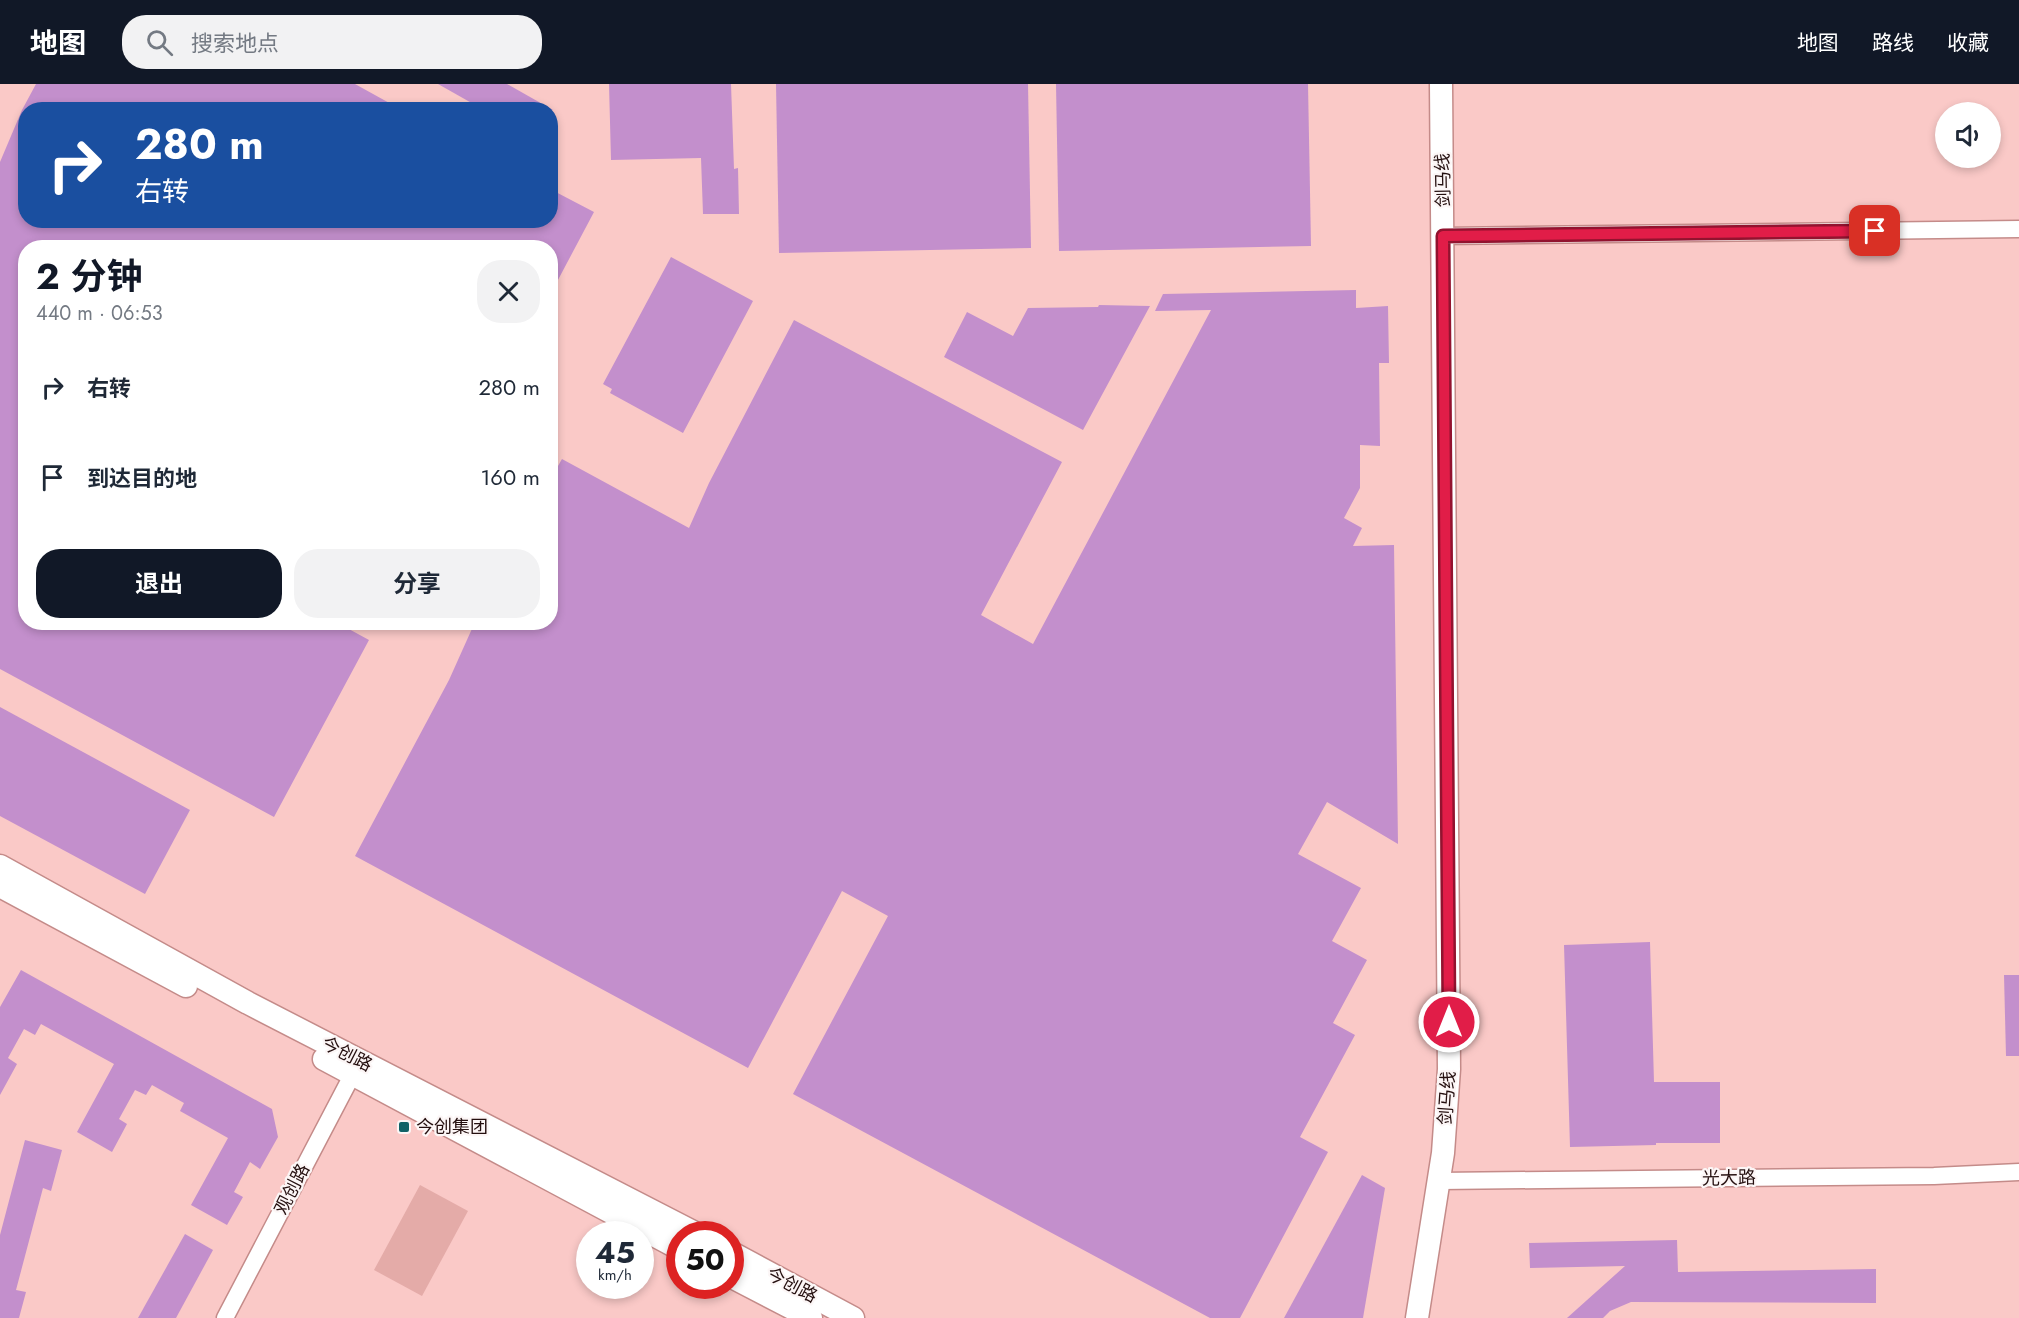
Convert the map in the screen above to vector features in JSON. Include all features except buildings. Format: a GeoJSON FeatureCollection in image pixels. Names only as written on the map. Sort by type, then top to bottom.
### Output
{"type":"FeatureCollection","features":[{"type":"Feature","properties":{"kind":"main road","name":"剑马线"},"geometry":{"type":"LineString","coordinates":[[1417,1318],[1439,1181],[1449,1069],[1441,84]]}},
{"type":"Feature","properties":{"kind":"main road","name":"今创路"},"geometry":{"type":"LineString","coordinates":[[0,866],[248,1002],[356,1067],[666,1240]]}},
{"type":"Feature","properties":{"kind":"main road","name":"今创路"},"geometry":{"type":"LineString","coordinates":[[0,886],[356,1067],[670,1221]]}},
{"type":"Feature","properties":{"kind":"main road","name":"今创路"},"geometry":{"type":"LineString","coordinates":[[744,1260],[853,1318]]}},
{"type":"Feature","properties":{"kind":"main road","name":"今创路"},"geometry":{"type":"LineString","coordinates":[[744,1283],[811,1318]]}},
{"type":"Feature","properties":{"kind":"street"},"geometry":{"type":"LineString","coordinates":[[1443,236],[2019,229]]}},
{"type":"Feature","properties":{"kind":"street","name":"观创路"},"geometry":{"type":"LineString","coordinates":[[225,1318],[356,1067]]}},
{"type":"Feature","properties":{"kind":"street","name":"光大路"},"geometry":{"type":"LineString","coordinates":[[1439,1181],[1934,1176],[2019,1172]]}},
{"type":"Feature","properties":{"kind":"shaded area"},"geometry":{"type":"Polygon","coordinates":[[[420,1185],[468,1211],[422,1296],[374,1270],[420,1185]]]}},
{"type":"Feature","properties":{"kind":"place","name":"今创集团"},"geometry":{"type":"Point","coordinates":[404,1127]}},
{"type":"Feature","properties":{"kind":"route"},"geometry":{"type":"LineString","coordinates":[[1449,1022],[1443,236],[1875,231]]}}]}
